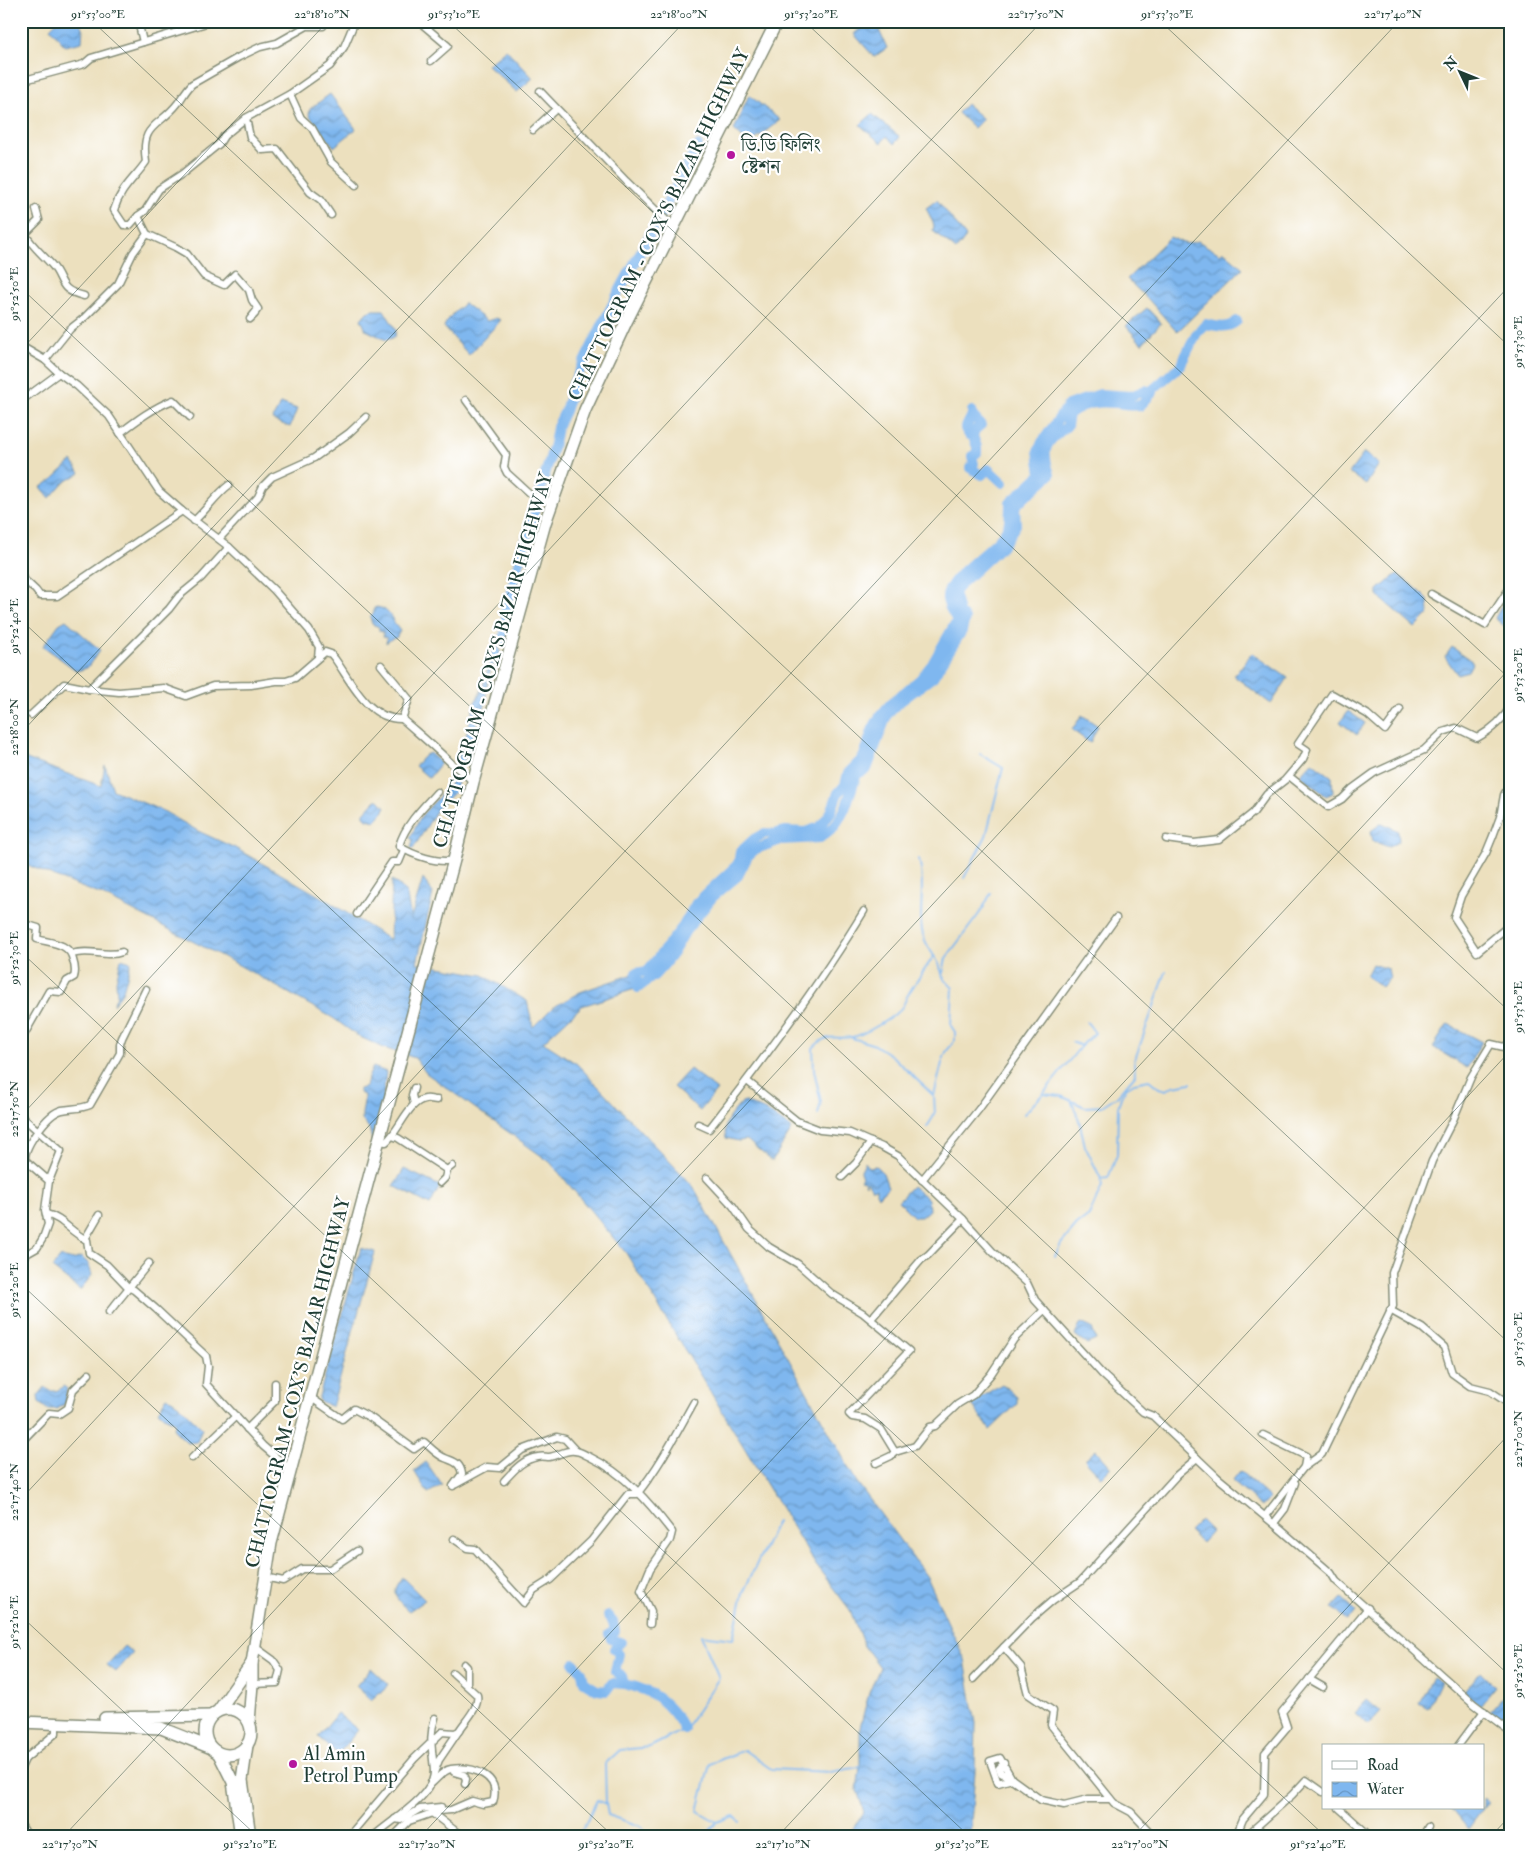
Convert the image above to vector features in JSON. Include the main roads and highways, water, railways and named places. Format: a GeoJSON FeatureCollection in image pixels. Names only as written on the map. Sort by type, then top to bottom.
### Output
{"type":"FeatureCollection","features":[{"type":"Feature","properties":{"kind":"highway","name":"CHATTOGRAM - COX'S BAZAR HIGHWAY"},"geometry":{"type":"LineString","coordinates":[[386,1111],[454,860],[473,782],[546,524],[548,501],[586,410],[627,320],[777,21]]}},
{"type":"Feature","properties":{"kind":"highway","name":"CHATTOGRAM-COX'S BAZAR HIGHWAY"},"geometry":{"type":"LineString","coordinates":[[249,1722],[252,1663],[271,1543],[386,1111]]}},
{"type":"Feature","properties":{"kind":"highway","name":"CHATTOGRAM-COX'S BAZAR HIGHWAY"},"geometry":{"type":"LineString","coordinates":[[215,1713],[252,1663]]}},
{"type":"Feature","properties":{"kind":"highway"},"geometry":{"type":"LineString","coordinates":[[21,1715],[96,1718],[215,1713],[225,1709],[236,1710],[246,1717],[249,1722],[251,1736],[247,1745],[242,1780],[250,1835]]}},
{"type":"Feature","properties":{"kind":"highway"},"geometry":{"type":"LineString","coordinates":[[209,1747],[204,1736],[205,1725],[215,1713]]}},
{"type":"Feature","properties":{"kind":"highway"},"geometry":{"type":"LineString","coordinates":[[21,1722],[162,1728],[209,1747],[219,1754],[229,1756],[235,1755],[247,1745]]}},
{"type":"Feature","properties":{"kind":"highway"},"geometry":{"type":"LineString","coordinates":[[219,1754],[233,1782],[250,1835]]}},
{"type":"Feature","properties":{"kind":"water"},"geometry":{"type":"Polygon","coordinates":[[[57,21],[77,21],[83,27],[82,42],[65,46],[50,28],[57,21]]]}},
{"type":"Feature","properties":{"kind":"water"},"geometry":{"type":"Polygon","coordinates":[[[869,21],[875,21],[887,48],[874,57],[854,34],[869,21]]]}},
{"type":"Feature","properties":{"kind":"water"},"geometry":{"type":"Polygon","coordinates":[[[506,49],[533,78],[517,92],[487,65],[506,49]]]}},
{"type":"Feature","properties":{"kind":"water"},"geometry":{"type":"Polygon","coordinates":[[[330,94],[356,129],[334,147],[309,115],[310,109],[330,94]]]}},
{"type":"Feature","properties":{"kind":"water"},"geometry":{"type":"Polygon","coordinates":[[[749,95],[780,120],[752,142],[746,141],[734,130],[749,95]]]}},
{"type":"Feature","properties":{"kind":"water"},"geometry":{"type":"Polygon","coordinates":[[[966,104],[983,119],[974,128],[958,113],[966,104]]]}},
{"type":"Feature","properties":{"kind":"water"},"geometry":{"type":"Polygon","coordinates":[[[872,114],[900,137],[894,144],[887,136],[881,143],[860,125],[872,114]]]}},
{"type":"Feature","properties":{"kind":"water"},"geometry":{"type":"Polygon","coordinates":[[[937,200],[966,237],[956,250],[933,231],[934,225],[926,208],[937,200]]]}},
{"type":"Feature","properties":{"kind":"water"},"geometry":{"type":"Polygon","coordinates":[[[1170,237],[1186,244],[1198,241],[1220,254],[1223,251],[1243,268],[1177,332],[1149,300],[1127,279],[1170,237]]]}},
{"type":"Feature","properties":{"kind":"water"},"geometry":{"type":"Polygon","coordinates":[[[464,303],[487,321],[496,318],[501,320],[469,355],[444,327],[450,317],[464,303]]]}},
{"type":"Feature","properties":{"kind":"water"},"geometry":{"type":"Polygon","coordinates":[[[1147,308],[1161,323],[1142,344],[1126,326],[1147,308]]]}},
{"type":"Feature","properties":{"kind":"water"},"geometry":{"type":"Polygon","coordinates":[[[384,310],[396,330],[395,337],[386,340],[366,330],[361,319],[367,312],[384,310]]]}},
{"type":"Feature","properties":{"kind":"water"},"geometry":{"type":"Polygon","coordinates":[[[281,403],[297,409],[290,427],[272,420],[281,403]]]}},
{"type":"Feature","properties":{"kind":"water"},"geometry":{"type":"Polygon","coordinates":[[[1364,453],[1379,464],[1366,485],[1349,473],[1364,453]]]}},
{"type":"Feature","properties":{"kind":"water"},"geometry":{"type":"Polygon","coordinates":[[[72,461],[80,473],[62,484],[50,498],[41,487],[53,479],[72,461]]]}},
{"type":"Feature","properties":{"kind":"water"},"geometry":{"type":"Polygon","coordinates":[[[1397,574],[1428,600],[1429,614],[1415,628],[1378,596],[1378,590],[1397,574]]]}},
{"type":"Feature","properties":{"kind":"water"},"geometry":{"type":"Polygon","coordinates":[[[1509,593],[1511,594],[1511,632],[1495,618],[1509,593]]]}},
{"type":"Feature","properties":{"kind":"water"},"geometry":{"type":"Polygon","coordinates":[[[374,608],[382,608],[388,613],[400,631],[396,638],[386,643],[387,638],[383,637],[383,632],[379,631],[379,627],[372,624],[370,617],[374,612],[374,608]]]}},
{"type":"Feature","properties":{"kind":"water"},"geometry":{"type":"Polygon","coordinates":[[[66,620],[100,650],[87,668],[77,671],[43,646],[59,624],[66,620]]]}},
{"type":"Feature","properties":{"kind":"water"},"geometry":{"type":"Polygon","coordinates":[[[495,644],[500,649],[501,666],[498,667],[492,664],[485,706],[477,721],[470,749],[465,757],[462,768],[455,766],[464,743],[475,702],[483,685],[495,644]]]}},
{"type":"Feature","properties":{"kind":"water"},"geometry":{"type":"Polygon","coordinates":[[[1452,647],[1473,662],[1468,671],[1457,674],[1445,657],[1452,647]]]}},
{"type":"Feature","properties":{"kind":"water"},"geometry":{"type":"Polygon","coordinates":[[[1252,653],[1288,678],[1271,704],[1234,676],[1252,653]]]}},
{"type":"Feature","properties":{"kind":"water"},"geometry":{"type":"Polygon","coordinates":[[[1348,711],[1365,723],[1357,735],[1340,722],[1348,711]]]}},
{"type":"Feature","properties":{"kind":"water"},"geometry":{"type":"Polygon","coordinates":[[[1082,715],[1098,726],[1090,743],[1072,730],[1082,715]]]}},
{"type":"Feature","properties":{"kind":"water"},"geometry":{"type":"Polygon","coordinates":[[[430,753],[441,763],[429,778],[415,766],[425,755],[430,753]]]}},
{"type":"Feature","properties":{"kind":"water"},"geometry":{"type":"Polygon","coordinates":[[[21,757],[101,786],[105,765],[113,790],[165,812],[198,831],[235,848],[323,898],[390,940],[392,880],[406,891],[411,918],[423,879],[433,893],[417,963],[483,975],[527,1001],[533,1027],[552,1008],[580,992],[636,973],[638,988],[582,1006],[543,1042],[577,1064],[693,1186],[856,1481],[927,1577],[965,1660],[976,1723],[975,1771],[970,1836],[848,1836],[864,1812],[857,1790],[860,1767],[860,1727],[869,1693],[880,1667],[864,1646],[850,1610],[815,1564],[626,1253],[550,1162],[426,1073],[415,1058],[384,1048],[358,1036],[333,1018],[235,963],[102,895],[21,862],[21,757]]]}},
{"type":"Feature","properties":{"kind":"water"},"geometry":{"type":"Polygon","coordinates":[[[1312,762],[1332,777],[1333,793],[1326,796],[1300,775],[1312,762]]]}},
{"type":"Feature","properties":{"kind":"water"},"geometry":{"type":"Polygon","coordinates":[[[455,769],[460,773],[455,792],[438,808],[413,849],[411,848],[413,840],[410,838],[421,816],[450,785],[455,769]]]}},
{"type":"Feature","properties":{"kind":"water"},"geometry":{"type":"Polygon","coordinates":[[[376,800],[379,800],[385,807],[384,811],[375,821],[367,819],[364,813],[376,800]]]}},
{"type":"Feature","properties":{"kind":"water"},"geometry":{"type":"Polygon","coordinates":[[[1382,823],[1398,831],[1399,841],[1389,847],[1373,841],[1371,831],[1382,823]]]}},
{"type":"Feature","properties":{"kind":"water"},"geometry":{"type":"Polygon","coordinates":[[[121,959],[131,962],[123,991],[113,1005],[117,995],[116,981],[121,959]]]}},
{"type":"Feature","properties":{"kind":"water"},"geometry":{"type":"Polygon","coordinates":[[[1372,964],[1388,969],[1390,978],[1382,987],[1366,976],[1372,964]]]}},
{"type":"Feature","properties":{"kind":"water"},"geometry":{"type":"Polygon","coordinates":[[[1448,1024],[1482,1042],[1467,1068],[1433,1047],[1448,1024]]]}},
{"type":"Feature","properties":{"kind":"water"},"geometry":{"type":"Polygon","coordinates":[[[373,1067],[386,1072],[379,1132],[374,1149],[369,1128],[362,1120],[364,1095],[359,1093],[359,1089],[366,1087],[373,1067]]]}},
{"type":"Feature","properties":{"kind":"water"},"geometry":{"type":"Polygon","coordinates":[[[690,1069],[717,1090],[700,1111],[673,1087],[690,1069]]]}},
{"type":"Feature","properties":{"kind":"water"},"geometry":{"type":"Polygon","coordinates":[[[743,1101],[768,1112],[792,1129],[772,1161],[747,1140],[738,1141],[726,1138],[727,1122],[743,1101]]]}},
{"type":"Feature","properties":{"kind":"water"},"geometry":{"type":"Polygon","coordinates":[[[865,1162],[869,1167],[876,1166],[883,1173],[888,1187],[878,1197],[876,1188],[872,1189],[868,1182],[866,1181],[866,1185],[864,1181],[860,1180],[862,1177],[860,1172],[865,1162]]]}},
{"type":"Feature","properties":{"kind":"water"},"geometry":{"type":"Polygon","coordinates":[[[404,1169],[440,1186],[430,1205],[394,1186],[404,1169]]]}},
{"type":"Feature","properties":{"kind":"water"},"geometry":{"type":"Polygon","coordinates":[[[912,1186],[928,1199],[929,1210],[921,1217],[914,1217],[898,1201],[912,1186]]]}},
{"type":"Feature","properties":{"kind":"water"},"geometry":{"type":"Polygon","coordinates":[[[361,1248],[375,1252],[332,1407],[318,1400],[361,1248]]]}},
{"type":"Feature","properties":{"kind":"water"},"geometry":{"type":"Polygon","coordinates":[[[61,1257],[73,1260],[81,1257],[88,1263],[92,1275],[80,1290],[52,1268],[61,1257]]]}},
{"type":"Feature","properties":{"kind":"water"},"geometry":{"type":"Polygon","coordinates":[[[1081,1323],[1092,1328],[1096,1340],[1087,1344],[1075,1335],[1081,1323]]]}},
{"type":"Feature","properties":{"kind":"water"},"geometry":{"type":"Polygon","coordinates":[[[1002,1384],[1017,1396],[1017,1404],[990,1430],[971,1403],[1002,1384]]]}},
{"type":"Feature","properties":{"kind":"water"},"geometry":{"type":"Polygon","coordinates":[[[65,1386],[67,1388],[65,1404],[56,1409],[47,1409],[39,1403],[38,1396],[45,1387],[55,1391],[65,1386]]]}},
{"type":"Feature","properties":{"kind":"water"},"geometry":{"type":"Polygon","coordinates":[[[167,1397],[179,1405],[202,1428],[197,1442],[188,1443],[174,1430],[175,1422],[166,1418],[158,1411],[167,1397]]]}},
{"type":"Feature","properties":{"kind":"water"},"geometry":{"type":"Polygon","coordinates":[[[1096,1450],[1111,1467],[1101,1477],[1085,1460],[1096,1450]]]}},
{"type":"Feature","properties":{"kind":"water"},"geometry":{"type":"Polygon","coordinates":[[[426,1462],[442,1485],[428,1493],[414,1471],[426,1462]]]}},
{"type":"Feature","properties":{"kind":"water"},"geometry":{"type":"Polygon","coordinates":[[[1240,1471],[1270,1498],[1262,1507],[1232,1481],[1240,1471]]]}},
{"type":"Feature","properties":{"kind":"water"},"geometry":{"type":"Polygon","coordinates":[[[1200,1520],[1212,1532],[1202,1543],[1189,1531],[1200,1520]]]}},
{"type":"Feature","properties":{"kind":"water"},"geometry":{"type":"Polygon","coordinates":[[[402,1577],[425,1600],[409,1611],[399,1602],[395,1592],[402,1577]]]}},
{"type":"Feature","properties":{"kind":"water"},"geometry":{"type":"Polygon","coordinates":[[[1342,1598],[1356,1611],[1347,1621],[1333,1608],[1342,1598]]]}},
{"type":"Feature","properties":{"kind":"water"},"geometry":{"type":"Polygon","coordinates":[[[124,1646],[133,1653],[116,1672],[107,1665],[124,1646]]]}},
{"type":"Feature","properties":{"kind":"water"},"geometry":{"type":"Polygon","coordinates":[[[371,1668],[388,1684],[382,1693],[380,1692],[371,1700],[356,1686],[371,1668]]]}},
{"type":"Feature","properties":{"kind":"water"},"geometry":{"type":"Polygon","coordinates":[[[1480,1672],[1495,1687],[1480,1706],[1464,1692],[1480,1672]]]}},
{"type":"Feature","properties":{"kind":"water"},"geometry":{"type":"Polygon","coordinates":[[[1433,1677],[1441,1681],[1428,1708],[1419,1703],[1433,1677]]]}},
{"type":"Feature","properties":{"kind":"water"},"geometry":{"type":"Polygon","coordinates":[[[1503,1696],[1511,1703],[1511,1709],[1500,1721],[1489,1712],[1503,1696]]]}},
{"type":"Feature","properties":{"kind":"water"},"geometry":{"type":"Polygon","coordinates":[[[1367,1700],[1381,1712],[1369,1725],[1355,1713],[1367,1700]]]}},
{"type":"Feature","properties":{"kind":"water"},"geometry":{"type":"Polygon","coordinates":[[[337,1713],[358,1730],[338,1754],[318,1737],[337,1713]]]}},
{"type":"Feature","properties":{"kind":"water"},"geometry":{"type":"Polygon","coordinates":[[[1484,1799],[1488,1802],[1484,1807],[1484,1799]]]}},
{"type":"Feature","properties":{"kind":"water"},"geometry":{"type":"Polygon","coordinates":[[[1453,1810],[1482,1810],[1468,1829],[1453,1810]]]}},
{"type":"Feature","properties":{"kind":"waterway"},"geometry":{"type":"LineString","coordinates":[[503,640],[506,629],[506,608],[554,444],[557,427],[565,411],[574,382],[617,295],[698,146]]}},
{"type":"Feature","properties":{"kind":"waterway"},"geometry":{"type":"LineString","coordinates":[[1151,391],[1180,366],[1197,333],[1206,324],[1223,327],[1234,324],[1237,321]]}},
{"type":"Feature","properties":{"kind":"waterway"},"geometry":{"type":"LineString","coordinates":[[1145,390],[1153,392],[1140,406],[1103,402],[1094,403],[1069,414],[1067,426],[1054,437],[1047,447],[1046,458],[1050,475],[1015,506],[1016,525],[1003,545],[954,592],[959,613],[965,619],[962,631],[933,677],[897,704],[887,715],[867,769],[857,774],[845,809],[835,826],[820,838],[781,840],[756,849],[748,856],[738,876],[713,897],[685,932],[664,965],[655,975],[638,988],[636,973],[647,971],[683,926],[696,903],[738,864],[740,852],[754,839],[765,833],[805,832],[820,827],[831,812],[838,793],[845,785],[848,773],[863,758],[873,728],[880,716],[891,703],[920,679],[932,664],[957,620],[947,599],[949,590],[954,581],[1003,535],[1009,523],[1010,503],[1041,474],[1038,451],[1042,442],[1068,405],[1100,394],[1131,396],[1145,390]]}},
{"type":"Feature","properties":{"kind":"waterway"},"geometry":{"type":"LineString","coordinates":[[972,411],[965,429],[969,435],[973,436]]}},
{"type":"Feature","properties":{"kind":"waterway"},"geometry":{"type":"LineString","coordinates":[[972,415],[981,425],[975,430],[973,436],[977,453],[972,456],[974,464],[970,468],[982,475],[988,469],[1003,483]]}},
{"type":"Feature","properties":{"kind":"waterway"},"geometry":{"type":"LineString","coordinates":[[964,878],[986,836],[1003,768],[980,754]]}},
{"type":"Feature","properties":{"kind":"waterway"},"geometry":{"type":"LineString","coordinates":[[919,859],[922,882],[922,933],[939,964],[943,977],[953,988],[951,1026],[955,1032],[955,1040],[946,1052],[942,1063],[934,1096],[935,1114],[927,1127]]}},
{"type":"Feature","properties":{"kind":"waterway"},"geometry":{"type":"LineString","coordinates":[[943,973],[946,958],[982,910],[991,893]]}},
{"type":"Feature","properties":{"kind":"waterway"},"geometry":{"type":"LineString","coordinates":[[818,1114],[821,1102],[814,1070],[813,1048],[827,1038],[857,1036],[893,1016],[902,1007],[933,957]]}},
{"type":"Feature","properties":{"kind":"waterway"},"geometry":{"type":"LineString","coordinates":[[1024,1114],[1043,1094],[1061,1096],[1085,1107],[1102,1106],[1117,1096],[1135,1075],[1134,1062],[1166,972]]}},
{"type":"Feature","properties":{"kind":"waterway"},"geometry":{"type":"LineString","coordinates":[[1081,1046],[1095,1033],[1087,1022]]}},
{"type":"Feature","properties":{"kind":"waterway"},"geometry":{"type":"LineString","coordinates":[[852,1038],[875,1045],[892,1056],[934,1096]]}},
{"type":"Feature","properties":{"kind":"waterway"},"geometry":{"type":"LineString","coordinates":[[1043,1094],[1081,1046],[1072,1042]]}},
{"type":"Feature","properties":{"kind":"waterway"},"geometry":{"type":"LineString","coordinates":[[1101,1179],[1108,1178],[1117,1155],[1118,1107],[1126,1088],[1134,1083],[1149,1080],[1159,1088],[1167,1090],[1173,1086],[1191,1083]]}},
{"type":"Feature","properties":{"kind":"waterway"},"geometry":{"type":"LineString","coordinates":[[1055,1256],[1061,1244],[1077,1225],[1089,1216],[1102,1186],[1101,1179],[1085,1146],[1079,1120],[1071,1100]]}},
{"type":"Feature","properties":{"kind":"waterway"},"geometry":{"type":"LineString","coordinates":[[652,1836],[640,1826],[608,1815],[605,1764],[620,1750],[650,1747],[685,1729],[719,1678],[701,1635],[733,1639],[743,1593],[777,1521]]}},
{"type":"Feature","properties":{"kind":"waterway"},"geometry":{"type":"LineString","coordinates":[[608,1616],[613,1622],[615,1631],[609,1634],[611,1639],[621,1642],[614,1649],[619,1654],[615,1671],[622,1676],[624,1684],[644,1690],[660,1699],[673,1712],[684,1729]]}},
{"type":"Feature","properties":{"kind":"waterway"},"geometry":{"type":"LineString","coordinates":[[574,1663],[582,1672],[584,1682],[597,1690],[606,1691],[612,1683],[624,1684]]}},
{"type":"Feature","properties":{"kind":"waterway"},"geometry":{"type":"LineString","coordinates":[[704,1836],[717,1822],[698,1811],[710,1764],[744,1750],[771,1769],[830,1772],[860,1767]]}},
{"type":"Feature","properties":{"kind":"waterway"},"geometry":{"type":"LineString","coordinates":[[574,1836],[583,1829],[597,1800],[606,1804]]}},
{"type":"Feature","properties":{"kind":"waterway"},"geometry":{"type":"LineString","coordinates":[[717,1822],[734,1816],[740,1822]]}},
{"type":"Feature","properties":{"kind":"place","name":"ডি.ডি ফিলিং ষ্টেশন"},"geometry":{"type":"Point","coordinates":[731,155]}},
{"type":"Feature","properties":{"kind":"place","name":"Al Amin Petrol Pump"},"geometry":{"type":"Point","coordinates":[293,1764]}}]}
